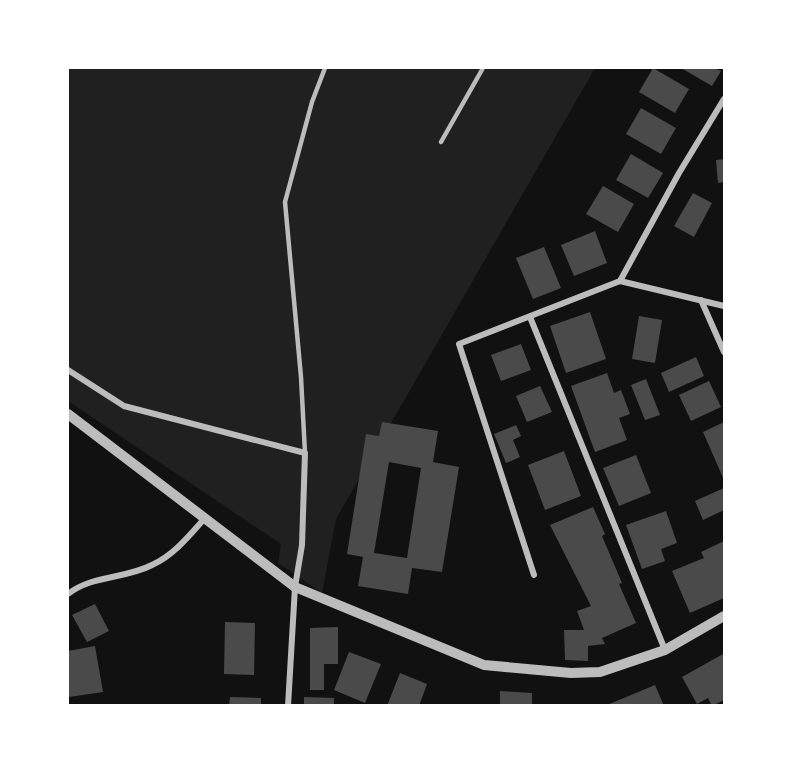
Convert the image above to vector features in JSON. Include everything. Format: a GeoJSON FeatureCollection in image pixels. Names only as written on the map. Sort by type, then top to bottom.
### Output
{"type":"FeatureCollection","features":[{"type":"Feature","properties":{"kind":"street"},"geometry":{"type":"LineString","coordinates":[[620,281],[679,173],[724,99]]}},
{"type":"Feature","properties":{"kind":"street"},"geometry":{"type":"LineString","coordinates":[[534,575],[459,344],[620,281],[724,306]]}},
{"type":"Feature","properties":{"kind":"street"},"geometry":{"type":"LineString","coordinates":[[701,300],[724,352]]}},
{"type":"Feature","properties":{"kind":"street"},"geometry":{"type":"LineString","coordinates":[[530,317],[665,650]]}},
{"type":"Feature","properties":{"kind":"street"},"geometry":{"type":"LineString","coordinates":[[68,370],[124,406],[305,453],[302,545],[295,587],[288,705]]}},
{"type":"Feature","properties":{"kind":"street"},"geometry":{"type":"LineString","coordinates":[[68,414],[295,587],[484,665],[571,673],[600,672],[665,650],[724,616]]}},
{"type":"Feature","properties":{"kind":"street"},"geometry":{"type":"LineString","coordinates":[[68,594],[79,585],[150,567],[171,555],[205,518]]}},
{"type":"Feature","properties":{"kind":"lane"},"geometry":{"type":"LineString","coordinates":[[305,453],[301,377],[285,202],[312,102],[325,68]]}},
{"type":"Feature","properties":{"kind":"lane"},"geometry":{"type":"LineString","coordinates":[[441,142],[483,68]]}},
{"type":"Feature","properties":{"kind":"shaded area"},"geometry":{"type":"Polygon","coordinates":[[[68,68],[595,68],[336,519],[322,593],[278,563],[281,544],[68,401],[68,68]]]}},
{"type":"Feature","properties":{"kind":"building"},"geometry":{"type":"Polygon","coordinates":[[[653,68],[689,89],[675,113],[639,92],[653,68]]]}},
{"type":"Feature","properties":{"kind":"building"},"geometry":{"type":"Polygon","coordinates":[[[681,68],[714,68],[721,71],[712,86],[681,68]]]}},
{"type":"Feature","properties":{"kind":"building"},"geometry":{"type":"Polygon","coordinates":[[[641,108],[676,128],[661,154],[626,134],[641,108]]]}},
{"type":"Feature","properties":{"kind":"building"},"geometry":{"type":"Polygon","coordinates":[[[631,154],[663,173],[648,198],[616,180],[631,154]]]}},
{"type":"Feature","properties":{"kind":"building"},"geometry":{"type":"Polygon","coordinates":[[[724,159],[724,182],[718,183],[716,160],[724,159]]]}},
{"type":"Feature","properties":{"kind":"building"},"geometry":{"type":"Polygon","coordinates":[[[603,186],[634,204],[618,232],[586,214],[603,186]]]}},
{"type":"Feature","properties":{"kind":"building"},"geometry":{"type":"Polygon","coordinates":[[[693,193],[712,203],[694,237],[674,226],[693,193]]]}},
{"type":"Feature","properties":{"kind":"building"},"geometry":{"type":"Polygon","coordinates":[[[595,231],[607,263],[574,276],[561,245],[595,231]]]}},
{"type":"Feature","properties":{"kind":"building"},"geometry":{"type":"Polygon","coordinates":[[[544,247],[561,288],[533,299],[516,258],[544,247]]]}},
{"type":"Feature","properties":{"kind":"building"},"geometry":{"type":"Polygon","coordinates":[[[590,312],[606,359],[566,373],[550,326],[590,312]]]}},
{"type":"Feature","properties":{"kind":"building"},"geometry":{"type":"Polygon","coordinates":[[[639,316],[662,320],[655,363],[632,359],[639,316]]]}},
{"type":"Feature","properties":{"kind":"building"},"geometry":{"type":"Polygon","coordinates":[[[521,344],[531,370],[501,381],[491,355],[521,344]]]}},
{"type":"Feature","properties":{"kind":"building"},"geometry":{"type":"Polygon","coordinates":[[[696,357],[704,376],[669,392],[661,373],[696,357]]]}},
{"type":"Feature","properties":{"kind":"building"},"geometry":{"type":"Polygon","coordinates":[[[607,373],[614,393],[621,390],[630,414],[619,418],[627,440],[595,452],[571,386],[607,373]]]}},
{"type":"Feature","properties":{"kind":"building"},"geometry":{"type":"Polygon","coordinates":[[[646,379],[660,415],[645,420],[631,385],[646,379]]]}},
{"type":"Feature","properties":{"kind":"building"},"geometry":{"type":"Polygon","coordinates":[[[709,381],[721,407],[691,421],[679,395],[709,381]]]}},
{"type":"Feature","properties":{"kind":"building"},"geometry":{"type":"Polygon","coordinates":[[[540,386],[552,412],[527,422],[516,396],[540,386]]]}},
{"type":"Feature","properties":{"kind":"building"},"geometry":{"type":"Polygon","coordinates":[[[382,422],[438,431],[433,462],[459,467],[442,572],[412,568],[408,594],[358,586],[363,557],[347,554],[366,434],[379,436],[382,422]],[[389,462],[374,553],[407,558],[421,468],[389,462]]]}},
{"type":"Feature","properties":{"kind":"building"},"geometry":{"type":"Polygon","coordinates":[[[724,422],[724,480],[703,432],[724,422]]]}},
{"type":"Feature","properties":{"kind":"building"},"geometry":{"type":"Polygon","coordinates":[[[516,425],[521,436],[513,440],[520,457],[506,463],[494,434],[516,425]]]}},
{"type":"Feature","properties":{"kind":"building"},"geometry":{"type":"Polygon","coordinates":[[[564,451],[581,496],[545,510],[528,465],[564,451]]]}},
{"type":"Feature","properties":{"kind":"building"},"geometry":{"type":"Polygon","coordinates":[[[636,455],[651,493],[619,506],[603,468],[636,455]]]}},
{"type":"Feature","properties":{"kind":"building"},"geometry":{"type":"Polygon","coordinates":[[[724,488],[724,510],[703,520],[695,501],[724,488]]]}},
{"type":"Feature","properties":{"kind":"building"},"geometry":{"type":"Polygon","coordinates":[[[593,507],[605,534],[602,536],[622,583],[619,584],[636,623],[602,638],[605,644],[588,646],[588,661],[565,660],[564,630],[584,630],[577,611],[591,606],[550,525],[593,507]]]}},
{"type":"Feature","properties":{"kind":"building"},"geometry":{"type":"Polygon","coordinates":[[[666,511],[677,543],[661,549],[665,561],[642,569],[626,525],[666,511]]]}},
{"type":"Feature","properties":{"kind":"building"},"geometry":{"type":"Polygon","coordinates":[[[724,541],[724,598],[690,613],[672,571],[704,558],[701,552],[724,541]]]}},
{"type":"Feature","properties":{"kind":"building"},"geometry":{"type":"Polygon","coordinates":[[[95,604],[109,631],[87,642],[72,615],[95,604]]]}},
{"type":"Feature","properties":{"kind":"building"},"geometry":{"type":"Polygon","coordinates":[[[225,622],[255,623],[254,675],[224,674],[225,622]]]}},
{"type":"Feature","properties":{"kind":"building"},"geometry":{"type":"Polygon","coordinates":[[[338,627],[338,664],[324,664],[324,690],[310,690],[310,628],[338,627]]]}},
{"type":"Feature","properties":{"kind":"building"},"geometry":{"type":"Polygon","coordinates":[[[95,646],[103,692],[69,697],[68,651],[95,646]]]}},
{"type":"Feature","properties":{"kind":"building"},"geometry":{"type":"Polygon","coordinates":[[[349,652],[381,664],[365,703],[334,690],[349,652]]]}},
{"type":"Feature","properties":{"kind":"building"},"geometry":{"type":"Polygon","coordinates":[[[723,654],[724,700],[712,706],[708,698],[697,704],[682,677],[723,654]]]}},
{"type":"Feature","properties":{"kind":"building"},"geometry":{"type":"Polygon","coordinates":[[[400,673],[427,684],[419,706],[387,706],[400,673]]]}},
{"type":"Feature","properties":{"kind":"building"},"geometry":{"type":"Polygon","coordinates":[[[655,685],[664,706],[607,706],[607,705],[655,685]]]}},
{"type":"Feature","properties":{"kind":"building"},"geometry":{"type":"Polygon","coordinates":[[[500,691],[532,693],[532,706],[500,706],[500,691]]]}},
{"type":"Feature","properties":{"kind":"building"},"geometry":{"type":"Polygon","coordinates":[[[230,697],[261,698],[261,706],[229,706],[230,697]]]}},
{"type":"Feature","properties":{"kind":"building"},"geometry":{"type":"Polygon","coordinates":[[[304,697],[334,698],[334,706],[304,706],[304,697]]]}}]}
